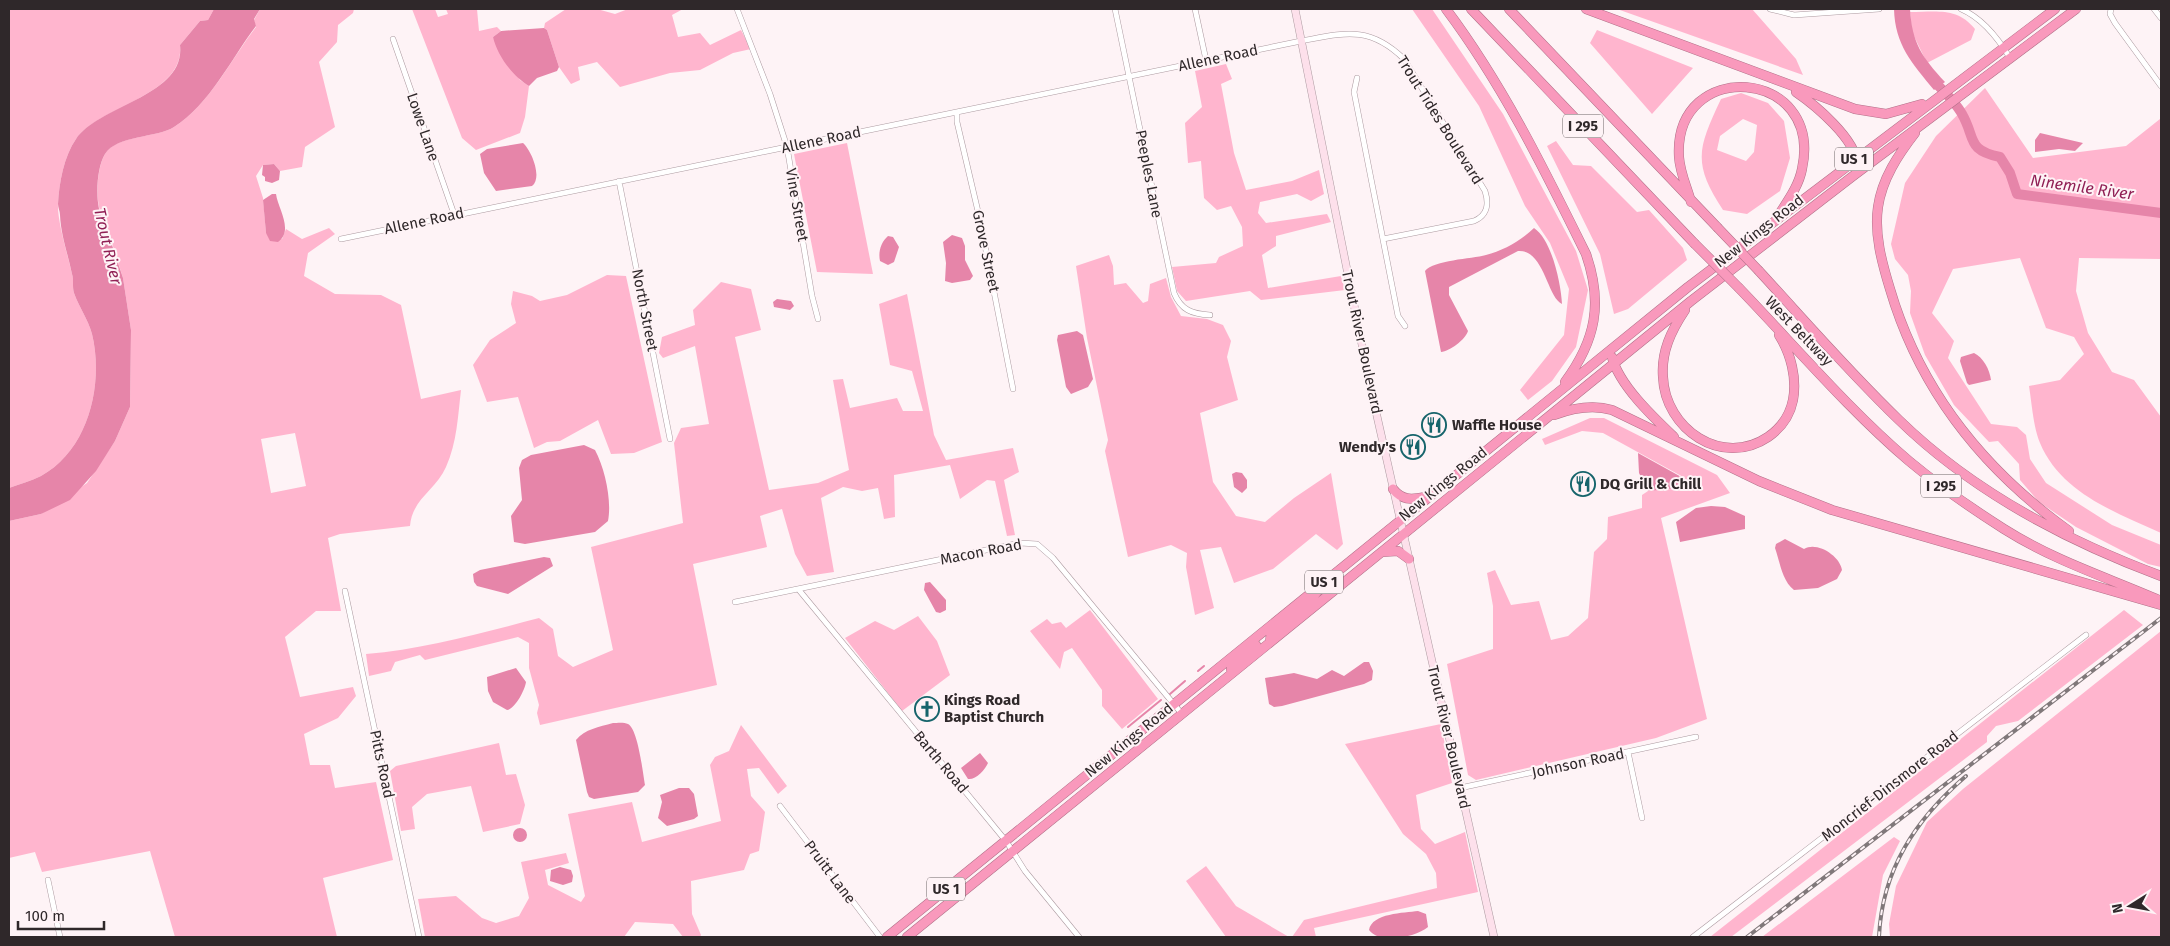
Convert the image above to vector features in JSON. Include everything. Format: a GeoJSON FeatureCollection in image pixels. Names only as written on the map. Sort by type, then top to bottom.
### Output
{"type":"FeatureCollection","features":[{"type":"Feature","properties":{"kind":"highway"},"geometry":{"type":"LineString","coordinates":[[1446,9],[1481,58],[1519,121],[1586,254],[1592,273],[1596,307],[1590,340],[1573,371],[1556,394]]}},
{"type":"Feature","properties":{"kind":"highway","name":"West Beltway"},"geometry":{"type":"LineString","coordinates":[[1471,9],[1694,243],[1879,433],[1936,483],[2005,530],[2041,550],[2147,598]]}},
{"type":"Feature","properties":{"kind":"highway","name":"West Beltway"},"geometry":{"type":"LineString","coordinates":[[1509,9],[1900,421],[1945,460],[2003,500],[2046,525],[2161,576]]}},
{"type":"Feature","properties":{"kind":"highway"},"geometry":{"type":"LineString","coordinates":[[1586,9],[1855,110],[1874,114],[1886,114],[1905,110],[1932,100]]}},
{"type":"Feature","properties":{"kind":"highway","name":"New Kings Road"},"geometry":{"type":"LineString","coordinates":[[887,937],[1174,705],[1399,519],[1777,218],[2055,9]]}},
{"type":"Feature","properties":{"kind":"highway","name":"New Kings Road"},"geometry":{"type":"LineString","coordinates":[[907,937],[1691,301],[1921,124],[2076,9]]}},
{"type":"Feature","properties":{"kind":"highway"},"geometry":{"type":"LineString","coordinates":[[1786,85],[1812,103],[1850,145],[1857,158],[1857,166],[1853,176]]}},
{"type":"Feature","properties":{"kind":"highway"},"geometry":{"type":"LineString","coordinates":[[1692,202],[1680,168],[1679,156],[1682,130],[1690,114],[1704,99],[1720,90],[1736,86],[1758,87],[1783,100],[1796,116],[1802,133],[1804,153],[1802,170],[1796,188],[1777,218]]}},
{"type":"Feature","properties":{"kind":"highway"},"geometry":{"type":"LineString","coordinates":[[1921,124],[1901,151],[1888,175],[1878,208],[1880,248],[1900,321],[1931,386],[1954,422],[1984,458],[2013,487],[2090,546]]}},
{"type":"Feature","properties":{"kind":"highway"},"geometry":{"type":"LineString","coordinates":[[1691,301],[1678,321],[1665,350],[1663,362],[1664,389],[1673,412],[1686,429],[1701,441],[1713,446],[1739,448],[1761,442],[1773,434],[1789,413],[1794,392],[1794,376],[1782,340],[1771,322]]}},
{"type":"Feature","properties":{"kind":"highway"},"geometry":{"type":"LineString","coordinates":[[1611,350],[1614,363],[1621,377],[1655,418],[1681,443]]}},
{"type":"Feature","properties":{"kind":"highway"},"geometry":{"type":"LineString","coordinates":[[1546,418],[1572,409],[1602,407],[1624,415],[1759,481],[1832,510],[2161,603]]}},
{"type":"Feature","properties":{"kind":"highway"},"geometry":{"type":"LineString","coordinates":[[1393,489],[1406,500],[1427,497]]}},
{"type":"Feature","properties":{"kind":"highway"},"geometry":{"type":"LineString","coordinates":[[1382,552],[1398,551],[1409,559]]}},
{"type":"Feature","properties":{"kind":"highway"},"geometry":{"type":"LineString","coordinates":[[1270,642],[1271,634],[1308,603],[1330,576]]}},
{"type":"Feature","properties":{"kind":"highway"},"geometry":{"type":"LineString","coordinates":[[1216,686],[1239,660],[1259,643],[1262,632]]}},
{"type":"Feature","properties":{"kind":"street","name":"Vine Street"},"geometry":{"type":"LineString","coordinates":[[737,9],[770,94],[787,147],[812,296],[818,319]]}},
{"type":"Feature","properties":{"kind":"street","name":"Peeples Lane"},"geometry":{"type":"LineString","coordinates":[[1115,9],[1174,293],[1180,305],[1186,310],[1210,315]]}},
{"type":"Feature","properties":{"kind":"street"},"geometry":{"type":"LineString","coordinates":[[1195,9],[1206,60]]}},
{"type":"Feature","properties":{"kind":"street","name":"Trout River Boulevard"},"geometry":{"type":"LineString","coordinates":[[1295,9],[1399,519],[1494,937]]}},
{"type":"Feature","properties":{"kind":"street"},"geometry":{"type":"LineString","coordinates":[[1770,9],[1794,15],[1879,9]]}},
{"type":"Feature","properties":{"kind":"street"},"geometry":{"type":"LineString","coordinates":[[1961,9],[1982,23],[2010,58]]}},
{"type":"Feature","properties":{"kind":"street"},"geometry":{"type":"LineString","coordinates":[[2111,9],[2110,14],[2114,23],[2161,86]]}},
{"type":"Feature","properties":{"kind":"street"},"geometry":{"type":"LineString","coordinates":[[2154,9],[2161,18]]}},
{"type":"Feature","properties":{"kind":"street","name":"Trout Tides Boulevard"},"geometry":{"type":"LineString","coordinates":[[1301,41],[1344,33],[1359,33],[1390,46],[1404,59],[1485,190],[1488,202],[1485,213],[1480,218],[1383,239]]}},
{"type":"Feature","properties":{"kind":"street","name":"Lowe Lane"},"geometry":{"type":"LineString","coordinates":[[392,39],[454,214]]}},
{"type":"Feature","properties":{"kind":"street","name":"Allene Road"},"geometry":{"type":"LineString","coordinates":[[341,239],[454,214],[1301,41]]}},
{"type":"Feature","properties":{"kind":"street"},"geometry":{"type":"LineString","coordinates":[[1357,78],[1354,92],[1398,316],[1405,326]]}},
{"type":"Feature","properties":{"kind":"street","name":"Grove Street"},"geometry":{"type":"LineString","coordinates":[[958,112],[957,122],[980,220],[1012,389]]}},
{"type":"Feature","properties":{"kind":"street","name":"North Street"},"geometry":{"type":"LineString","coordinates":[[619,181],[670,439]]}},
{"type":"Feature","properties":{"kind":"street","name":"Macon Road"},"geometry":{"type":"LineString","coordinates":[[735,602],[1020,543],[1037,544],[1047,551],[1182,714]]}},
{"type":"Feature","properties":{"kind":"street","name":"Barth Road"},"geometry":{"type":"LineString","coordinates":[[799,590],[1006,841],[1012,852],[1079,937]]}},
{"type":"Feature","properties":{"kind":"street","name":"Pitts Road"},"geometry":{"type":"LineString","coordinates":[[345,591],[419,937]]}},
{"type":"Feature","properties":{"kind":"street","name":"Moncrief-Dinsmore Road"},"geometry":{"type":"LineString","coordinates":[[1693,937],[2086,635]]}},
{"type":"Feature","properties":{"kind":"street","name":"Johnson Road"},"geometry":{"type":"LineString","coordinates":[[1460,788],[1696,737]]}},
{"type":"Feature","properties":{"kind":"street"},"geometry":{"type":"LineString","coordinates":[[1628,752],[1642,818]]}},
{"type":"Feature","properties":{"kind":"street","name":"Pruitt Lane"},"geometry":{"type":"LineString","coordinates":[[780,806],[880,937]]}},
{"type":"Feature","properties":{"kind":"street"},"geometry":{"type":"LineString","coordinates":[[48,880],[60,937]]}},
{"type":"Feature","properties":{"kind":"shaded area"},"geometry":{"type":"Polygon","coordinates":[[[9,9],[214,9],[208,20],[200,21],[180,45],[178,62],[169,77],[138,99],[87,128],[76,139],[68,153],[61,179],[58,211],[73,276],[74,293],[92,334],[96,373],[94,394],[89,414],[71,450],[41,476],[9,488],[9,9]]]}},
{"type":"Feature","properties":{"kind":"shaded area"},"geometry":{"type":"Polygon","coordinates":[[[260,9],[354,9],[353,13],[338,25],[337,42],[319,62],[335,127],[305,147],[302,167],[280,171],[274,164],[263,165],[256,176],[263,198],[266,233],[282,239],[286,229],[302,239],[329,228],[335,234],[308,253],[304,276],[335,294],[381,295],[401,305],[421,399],[461,390],[457,429],[450,458],[442,475],[415,509],[410,526],[340,534],[328,538],[341,611],[316,611],[285,637],[300,697],[353,687],[356,696],[338,718],[304,734],[310,765],[330,765],[335,788],[376,782],[393,860],[323,878],[337,937],[175,937],[150,851],[42,872],[35,852],[9,858],[9,521],[41,514],[87,483],[115,441],[130,407],[131,330],[123,278],[99,207],[98,178],[102,161],[110,148],[118,143],[167,131],[187,117],[209,94],[256,27],[254,20],[260,9]],[[295,433],[261,439],[271,493],[306,486],[295,433]]]}},
{"type":"Feature","properties":{"kind":"shaded area"},"geometry":{"type":"Polygon","coordinates":[[[412,9],[435,9],[438,17],[448,14],[446,9],[477,9],[479,31],[497,27],[501,31],[493,37],[520,80],[529,86],[525,117],[520,133],[476,150],[462,138],[412,9]]]}},
{"type":"Feature","properties":{"kind":"shaded area"},"geometry":{"type":"Polygon","coordinates":[[[566,9],[597,9],[615,14],[628,9],[683,9],[672,15],[678,37],[700,33],[710,45],[741,30],[751,49],[733,53],[700,70],[670,73],[620,87],[597,62],[578,67],[580,80],[571,84],[559,67],[547,30],[544,28],[545,23],[566,9]]]}},
{"type":"Feature","properties":{"kind":"shaded area"},"geometry":{"type":"Polygon","coordinates":[[[1412,9],[1432,9],[1503,114],[1576,251],[1588,290],[1576,347],[1552,381],[1528,400],[1520,390],[1564,335],[1569,289],[1550,243],[1525,206],[1479,106],[1412,9]]]}},
{"type":"Feature","properties":{"kind":"shaded area"},"geometry":{"type":"Polygon","coordinates":[[[1617,9],[1752,9],[1796,59],[1803,75],[1617,9]]]}},
{"type":"Feature","properties":{"kind":"shaded area"},"geometry":{"type":"Polygon","coordinates":[[[1910,12],[1946,12],[1954,14],[1968,22],[1975,29],[1971,40],[1927,63],[1912,32],[1910,12]]]}},
{"type":"Feature","properties":{"kind":"shaded area"},"geometry":{"type":"Polygon","coordinates":[[[1597,30],[1693,68],[1652,114],[1590,43],[1597,30]]]}},
{"type":"Feature","properties":{"kind":"shaded area"},"geometry":{"type":"Polygon","coordinates":[[[1226,64],[1232,79],[1221,84],[1234,153],[1246,190],[1292,181],[1319,170],[1324,194],[1311,201],[1297,194],[1260,202],[1258,213],[1266,223],[1327,214],[1331,222],[1276,236],[1276,246],[1262,255],[1268,288],[1341,276],[1345,290],[1261,300],[1250,291],[1186,301],[1177,291],[1172,267],[1216,263],[1219,257],[1243,246],[1242,227],[1231,206],[1217,210],[1204,198],[1201,161],[1188,163],[1185,123],[1202,107],[1195,71],[1226,64]]]}},
{"type":"Feature","properties":{"kind":"shaded area"},"geometry":{"type":"Polygon","coordinates":[[[1985,88],[2033,158],[2126,146],[2160,119],[2161,121],[2161,259],[2079,258],[2076,291],[2088,333],[2112,372],[2134,380],[2161,417],[2161,533],[2108,508],[2075,488],[2049,460],[2040,443],[2034,422],[2029,386],[2060,380],[2084,354],[2074,337],[2046,328],[2020,258],[1953,269],[1932,313],[1954,341],[1948,358],[1991,424],[2017,427],[2026,435],[2030,459],[2046,483],[2112,525],[2161,545],[2161,567],[2148,564],[2076,527],[2039,502],[2020,480],[2019,464],[1998,441],[1989,442],[1954,405],[1925,355],[1910,313],[1911,291],[1908,275],[1895,259],[1891,244],[1905,183],[1936,136],[1985,88]]]}},
{"type":"Feature","properties":{"kind":"shaded area"},"geometry":{"type":"Polygon","coordinates":[[[1741,93],[1768,103],[1784,121],[1790,158],[1780,191],[1747,214],[1723,210],[1706,180],[1703,167],[1703,143],[1721,99],[1741,93]],[[1743,119],[1720,136],[1717,150],[1746,161],[1754,152],[1757,125],[1743,119]]]}},
{"type":"Feature","properties":{"kind":"shaded area"},"geometry":{"type":"Polygon","coordinates":[[[1556,141],[1573,165],[1591,166],[1637,212],[1649,210],[1683,248],[1687,260],[1628,309],[1614,314],[1600,254],[1547,146],[1556,141]]]}},
{"type":"Feature","properties":{"kind":"shaded area"},"geometry":{"type":"Polygon","coordinates":[[[847,143],[873,274],[817,272],[794,154],[847,143]]]}},
{"type":"Feature","properties":{"kind":"shaded area"},"geometry":{"type":"Polygon","coordinates":[[[1109,255],[1113,266],[1114,285],[1126,283],[1143,303],[1148,301],[1150,284],[1166,278],[1171,297],[1181,316],[1207,319],[1223,325],[1231,341],[1227,357],[1238,400],[1200,413],[1213,482],[1236,516],[1265,522],[1294,498],[1331,473],[1343,544],[1337,550],[1316,534],[1273,569],[1234,583],[1221,547],[1200,550],[1214,608],[1195,615],[1186,567],[1187,553],[1171,545],[1128,557],[1105,451],[1108,440],[1087,338],[1076,266],[1109,255]]]}},
{"type":"Feature","properties":{"kind":"shaded area"},"geometry":{"type":"Polygon","coordinates":[[[607,275],[626,276],[662,442],[634,453],[611,454],[598,420],[560,441],[547,442],[534,448],[518,397],[487,402],[473,365],[490,340],[516,323],[511,304],[513,291],[532,296],[540,301],[567,295],[607,275]]]}},
{"type":"Feature","properties":{"kind":"shaded area"},"geometry":{"type":"Polygon","coordinates":[[[721,282],[751,289],[761,330],[735,337],[769,490],[818,483],[849,470],[833,380],[843,379],[850,408],[897,398],[903,411],[923,411],[912,371],[890,365],[879,304],[907,294],[934,435],[946,460],[1013,448],[1019,472],[1004,480],[1015,535],[1007,536],[995,481],[987,480],[960,499],[950,465],[894,475],[895,517],[884,519],[878,488],[862,491],[843,487],[821,498],[834,572],[807,576],[795,554],[782,509],[760,516],[767,547],[693,564],[717,685],[540,725],[537,713],[539,705],[529,668],[529,643],[518,637],[425,660],[420,655],[395,662],[391,671],[369,676],[366,654],[388,652],[475,635],[539,618],[553,629],[558,656],[573,667],[613,650],[591,547],[683,523],[674,443],[681,428],[709,424],[695,346],[663,358],[659,353],[662,337],[695,325],[693,310],[721,282]]]}},
{"type":"Feature","properties":{"kind":"shaded area"},"geometry":{"type":"Polygon","coordinates":[[[1590,418],[1604,418],[1717,475],[1730,493],[1661,518],[1707,719],[1656,738],[1476,780],[1468,775],[1447,664],[1493,649],[1493,606],[1487,573],[1495,570],[1511,605],[1539,601],[1551,640],[1568,636],[1588,618],[1594,552],[1607,539],[1608,517],[1642,508],[1642,495],[1648,491],[1686,486],[1685,478],[1603,433],[1582,431],[1545,445],[1542,439],[1590,418]]]}},
{"type":"Feature","properties":{"kind":"shaded area"},"geometry":{"type":"Polygon","coordinates":[[[1090,610],[1158,699],[1122,729],[1102,706],[1102,690],[1072,648],[1064,652],[1060,669],[1030,631],[1047,619],[1052,624],[1061,622],[1066,628],[1090,610]]]}},
{"type":"Feature","properties":{"kind":"shaded area"},"geometry":{"type":"Polygon","coordinates":[[[2124,610],[2143,625],[2018,721],[1996,726],[1987,736],[1987,742],[1731,937],[1710,937],[2124,610]]]}},
{"type":"Feature","properties":{"kind":"shaded area"},"geometry":{"type":"Polygon","coordinates":[[[918,616],[937,641],[950,675],[902,711],[845,638],[875,621],[894,630],[918,616]]]}},
{"type":"Feature","properties":{"kind":"shaded area"},"geometry":{"type":"Polygon","coordinates":[[[2161,631],[2161,937],[1890,937],[1889,924],[1896,886],[1927,822],[1963,789],[2161,631]]]}},
{"type":"Feature","properties":{"kind":"shaded area"},"geometry":{"type":"Polygon","coordinates":[[[1441,724],[1452,783],[1416,795],[1421,829],[1435,844],[1465,832],[1478,892],[1314,928],[1316,937],[1292,937],[1304,920],[1437,888],[1436,873],[1426,854],[1403,834],[1345,744],[1441,724]]]}},
{"type":"Feature","properties":{"kind":"shaded area"},"geometry":{"type":"Polygon","coordinates":[[[741,725],[787,786],[778,794],[759,768],[747,769],[751,796],[765,812],[759,851],[750,854],[744,870],[691,881],[692,914],[701,935],[700,937],[683,937],[673,924],[635,922],[624,937],[425,937],[418,899],[456,896],[482,918],[496,923],[519,916],[529,898],[521,862],[566,853],[569,863],[545,870],[548,885],[581,902],[585,896],[568,814],[632,802],[642,842],[721,821],[710,765],[715,757],[729,751],[741,725]]]}},
{"type":"Feature","properties":{"kind":"shaded area"},"geometry":{"type":"Polygon","coordinates":[[[499,743],[506,775],[516,774],[525,805],[520,824],[483,832],[471,786],[427,794],[412,807],[415,829],[401,831],[390,771],[396,766],[499,743]]]}},
{"type":"Feature","properties":{"kind":"shaded area"},"geometry":{"type":"Polygon","coordinates":[[[1894,837],[1900,841],[1883,875],[1872,937],[1762,937],[1894,837]]]}},
{"type":"Feature","properties":{"kind":"shaded area"},"geometry":{"type":"Polygon","coordinates":[[[1206,866],[1236,906],[1289,937],[1226,937],[1186,881],[1206,866]]]}},
{"type":"Feature","properties":{"kind":"water","name":"Trout River"},"geometry":{"type":"Polygon","coordinates":[[[214,9],[260,9],[254,19],[256,26],[209,94],[198,106],[187,117],[167,131],[118,143],[111,148],[102,160],[98,178],[99,207],[123,278],[131,330],[130,407],[115,441],[96,471],[70,500],[41,514],[9,521],[9,488],[41,476],[71,450],[89,414],[94,394],[96,373],[92,334],[74,293],[73,276],[63,238],[58,205],[61,179],[68,153],[76,139],[87,127],[156,88],[169,76],[178,62],[180,45],[200,21],[208,20],[214,9]]]}},
{"type":"Feature","properties":{"kind":"water"},"geometry":{"type":"Polygon","coordinates":[[[1894,9],[1910,9],[1913,31],[1920,49],[1930,65],[1945,82],[1934,90],[1912,62],[1901,43],[1895,22],[1894,9]]]}},
{"type":"Feature","properties":{"kind":"water"},"geometry":{"type":"Polygon","coordinates":[[[544,28],[547,30],[559,67],[557,71],[537,78],[529,86],[506,65],[493,37],[501,31],[544,28]]]}},
{"type":"Feature","properties":{"kind":"water"},"geometry":{"type":"Polygon","coordinates":[[[2040,133],[2083,143],[2075,151],[2059,149],[2035,152],[2035,140],[2040,133]]]}},
{"type":"Feature","properties":{"kind":"water"},"geometry":{"type":"Polygon","coordinates":[[[523,143],[535,164],[535,182],[532,186],[496,191],[484,173],[480,154],[487,149],[523,143]]]}},
{"type":"Feature","properties":{"kind":"water"},"geometry":{"type":"Polygon","coordinates":[[[274,164],[280,171],[279,180],[272,183],[265,181],[265,177],[262,175],[263,165],[274,164]]]}},
{"type":"Feature","properties":{"kind":"water"},"geometry":{"type":"Polygon","coordinates":[[[272,194],[276,194],[285,225],[283,237],[278,242],[270,241],[266,233],[263,200],[272,194]]]}},
{"type":"Feature","properties":{"kind":"water"},"geometry":{"type":"Polygon","coordinates":[[[1534,228],[1546,242],[1551,252],[1560,285],[1562,304],[1552,292],[1534,257],[1527,252],[1518,251],[1449,287],[1449,295],[1468,331],[1457,344],[1449,350],[1441,352],[1425,271],[1436,264],[1499,251],[1518,241],[1534,228]]]}},
{"type":"Feature","properties":{"kind":"water"},"geometry":{"type":"Polygon","coordinates":[[[952,235],[962,238],[965,246],[965,260],[973,276],[970,280],[952,283],[945,281],[946,263],[943,242],[952,235]]]}},
{"type":"Feature","properties":{"kind":"water"},"geometry":{"type":"Polygon","coordinates":[[[888,236],[893,237],[899,247],[894,262],[888,265],[880,261],[879,254],[882,244],[888,236]]]}},
{"type":"Feature","properties":{"kind":"water"},"geometry":{"type":"Polygon","coordinates":[[[777,299],[791,301],[794,306],[790,310],[774,307],[773,302],[777,299]]]}},
{"type":"Feature","properties":{"kind":"water"},"geometry":{"type":"Polygon","coordinates":[[[1077,331],[1083,335],[1093,379],[1088,387],[1071,394],[1066,387],[1057,340],[1058,335],[1077,331]]]}},
{"type":"Feature","properties":{"kind":"water"},"geometry":{"type":"Polygon","coordinates":[[[1974,353],[1986,364],[1991,380],[1969,385],[1960,361],[1961,357],[1974,353]]]}},
{"type":"Feature","properties":{"kind":"water"},"geometry":{"type":"Polygon","coordinates":[[[584,445],[595,450],[602,466],[608,494],[608,521],[595,532],[525,544],[514,542],[511,516],[522,500],[519,468],[522,460],[531,455],[584,445]]]}},
{"type":"Feature","properties":{"kind":"water"},"geometry":{"type":"Polygon","coordinates":[[[1638,453],[1685,479],[1686,487],[1648,491],[1639,473],[1638,453]]]}},
{"type":"Feature","properties":{"kind":"water"},"geometry":{"type":"Polygon","coordinates":[[[1236,472],[1242,473],[1247,480],[1247,488],[1242,493],[1234,487],[1232,474],[1236,472]]]}},
{"type":"Feature","properties":{"kind":"water"},"geometry":{"type":"Polygon","coordinates":[[[1725,507],[1745,516],[1745,529],[1680,542],[1676,522],[1696,508],[1725,507]]]}},
{"type":"Feature","properties":{"kind":"water"},"geometry":{"type":"Polygon","coordinates":[[[1785,539],[1804,549],[1809,547],[1821,548],[1833,555],[1842,570],[1837,579],[1818,588],[1794,590],[1784,576],[1775,548],[1776,544],[1785,539]]]}},
{"type":"Feature","properties":{"kind":"water"},"geometry":{"type":"Polygon","coordinates":[[[544,557],[550,558],[553,566],[508,594],[477,586],[474,582],[473,574],[480,570],[544,557]]]}},
{"type":"Feature","properties":{"kind":"water"},"geometry":{"type":"Polygon","coordinates":[[[930,582],[946,600],[946,610],[940,613],[936,612],[924,590],[925,583],[930,582]]]}},
{"type":"Feature","properties":{"kind":"water"},"geometry":{"type":"Polygon","coordinates":[[[1364,662],[1369,662],[1373,671],[1372,680],[1364,684],[1282,706],[1274,707],[1269,704],[1265,678],[1294,673],[1317,679],[1332,670],[1344,676],[1364,662]]]}},
{"type":"Feature","properties":{"kind":"water"},"geometry":{"type":"Polygon","coordinates":[[[516,668],[526,682],[519,699],[507,710],[493,702],[488,691],[487,677],[516,668]]]}},
{"type":"Feature","properties":{"kind":"water"},"geometry":{"type":"Polygon","coordinates":[[[613,723],[626,723],[632,728],[635,734],[645,785],[638,792],[594,799],[589,797],[587,792],[576,740],[588,731],[613,723]]]}},
{"type":"Feature","properties":{"kind":"water"},"geometry":{"type":"Polygon","coordinates":[[[980,753],[988,763],[980,774],[968,779],[961,768],[980,753]]]}},
{"type":"Feature","properties":{"kind":"water"},"geometry":{"type":"Polygon","coordinates":[[[679,788],[689,788],[694,794],[698,816],[694,819],[667,826],[658,818],[662,802],[660,795],[679,788]]]}},
{"type":"Feature","properties":{"kind":"water"},"geometry":{"type":"Polygon","coordinates":[[[517,828],[523,828],[527,835],[523,842],[517,842],[513,838],[513,832],[517,828]]]}},
{"type":"Feature","properties":{"kind":"water"},"geometry":{"type":"Polygon","coordinates":[[[560,867],[571,870],[572,882],[563,885],[550,881],[551,870],[560,867]]]}},
{"type":"Feature","properties":{"kind":"water"},"geometry":{"type":"Polygon","coordinates":[[[1418,911],[1426,914],[1428,927],[1415,934],[1389,938],[1374,935],[1369,930],[1371,924],[1382,917],[1418,911]]]}},
{"type":"Feature","properties":{"kind":"waterway","name":"Ninemile River"},"geometry":{"type":"LineString","coordinates":[[1931,78],[1959,109],[1977,147],[1982,151],[2000,157],[2010,173],[2017,194],[2161,213]]}},
{"type":"Feature","properties":{"kind":"waterway"},"geometry":{"type":"LineString","coordinates":[[1198,671],[1204,666]]}},
{"type":"Feature","properties":{"kind":"waterway"},"geometry":{"type":"LineString","coordinates":[[1170,694],[1185,681]]}},
{"type":"Feature","properties":{"kind":"waterway"},"geometry":{"type":"LineString","coordinates":[[1128,727],[1161,700]]}},
{"type":"Feature","properties":{"kind":"railway"},"geometry":{"type":"LineString","coordinates":[[1747,937],[2161,618]]}},
{"type":"Feature","properties":{"kind":"railway"},"geometry":{"type":"LineString","coordinates":[[1879,937],[1887,889],[1905,847],[1917,828],[1932,810],[1966,776]]}},
{"type":"Feature","properties":{"kind":"place","name":"Waffle House"},"geometry":{"type":"Point","coordinates":[1434,425]}},
{"type":"Feature","properties":{"kind":"place","name":"Wendy's"},"geometry":{"type":"Point","coordinates":[1413,447]}},
{"type":"Feature","properties":{"kind":"place","name":"DQ Grill & Chill"},"geometry":{"type":"Point","coordinates":[1583,484]}},
{"type":"Feature","properties":{"kind":"place","name":"Kings Road Baptist Church"},"geometry":{"type":"Point","coordinates":[927,709]}}]}
